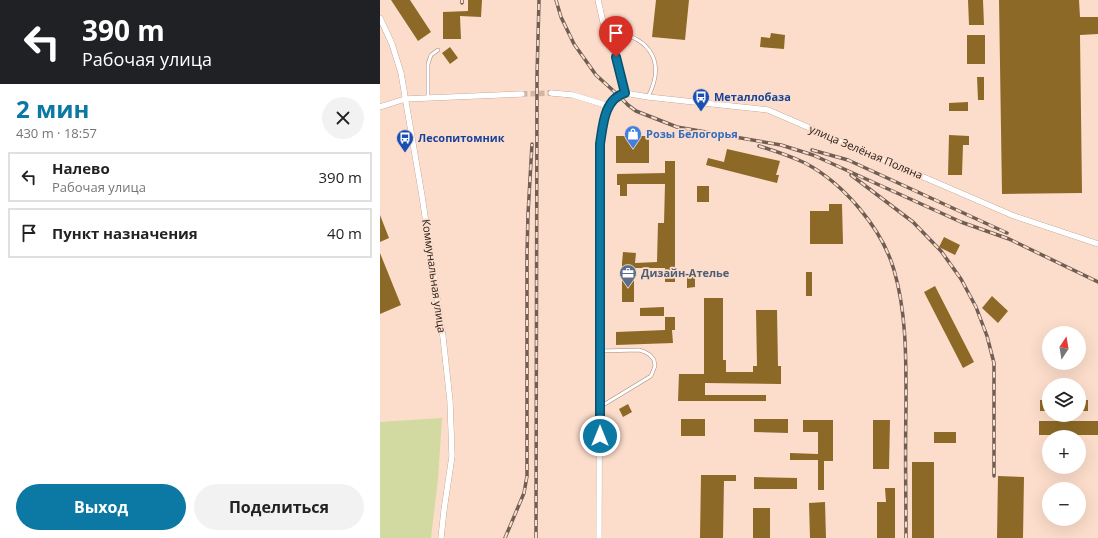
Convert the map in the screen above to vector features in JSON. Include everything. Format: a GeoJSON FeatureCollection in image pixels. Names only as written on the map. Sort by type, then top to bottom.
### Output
{"type":"FeatureCollection","features":[{"type":"Feature","properties":{"kind":"street"},"geometry":{"type":"LineString","coordinates":[[598,0],[605,31],[616,57],[625,93],[618,95],[613,99],[609,106],[603,122],[600,144],[599,538]]}},
{"type":"Feature","properties":{"kind":"street","name":"Коммунальная улица"},"geometry":{"type":"LineString","coordinates":[[380,18],[392,44],[401,73],[422,196],[443,337],[450,402],[452,456],[441,538]]}},
{"type":"Feature","properties":{"kind":"street"},"geometry":{"type":"LineString","coordinates":[[551,93],[573,95],[609,106]]}},
{"type":"Feature","properties":{"kind":"street","name":"улица Зелёная Поляна"},"geometry":{"type":"LineString","coordinates":[[625,93],[648,97],[768,110],[1014,216],[1098,244]]}},
{"type":"Feature","properties":{"kind":"street"},"geometry":{"type":"LineString","coordinates":[[380,107],[405,99],[522,94]]}},
{"type":"Feature","properties":{"kind":"lane"},"geometry":{"type":"LineString","coordinates":[[605,31],[620,32],[630,35],[639,40],[650,50],[654,60],[656,75],[654,87],[648,97]]}},
{"type":"Feature","properties":{"kind":"lane"},"geometry":{"type":"LineString","coordinates":[[428,98],[428,64],[431,55],[438,50]]}},
{"type":"Feature","properties":{"kind":"lane"},"geometry":{"type":"LineString","coordinates":[[600,352],[639,350],[650,355],[654,360],[655,366],[654,371],[647,379],[600,407]]}},
{"type":"Feature","properties":{"kind":"green space"},"geometry":{"type":"Polygon","coordinates":[[[442,418],[438,479],[431,538],[380,538],[380,422],[442,418]]]}},
{"type":"Feature","properties":{"kind":"building"},"geometry":{"type":"Polygon","coordinates":[[[391,0],[410,0],[431,32],[418,41],[391,0]]]}},
{"type":"Feature","properties":{"kind":"building"},"geometry":{"type":"Polygon","coordinates":[[[468,0],[482,0],[481,17],[460,16],[461,39],[443,39],[443,12],[468,11],[468,0]]]}},
{"type":"Feature","properties":{"kind":"building"},"geometry":{"type":"Polygon","coordinates":[[[656,0],[689,0],[685,40],[652,37],[656,0]]]}},
{"type":"Feature","properties":{"kind":"building"},"geometry":{"type":"Polygon","coordinates":[[[968,0],[983,0],[984,25],[969,25],[968,0]]]}},
{"type":"Feature","properties":{"kind":"building"},"geometry":{"type":"Polygon","coordinates":[[[999,0],[1079,0],[1080,17],[1098,17],[1098,34],[1080,35],[1082,193],[1002,194],[999,0]]]}},
{"type":"Feature","properties":{"kind":"building"},"geometry":{"type":"Polygon","coordinates":[[[771,33],[785,35],[784,49],[760,47],[761,37],[770,38],[771,33]]]}},
{"type":"Feature","properties":{"kind":"building"},"geometry":{"type":"Polygon","coordinates":[[[967,35],[985,35],[985,64],[967,64],[967,35]]]}},
{"type":"Feature","properties":{"kind":"building"},"geometry":{"type":"Polygon","coordinates":[[[450,47],[458,58],[450,64],[442,53],[450,47]]]}},
{"type":"Feature","properties":{"kind":"building"},"geometry":{"type":"Polygon","coordinates":[[[977,77],[984,77],[984,100],[978,100],[977,77]]]}},
{"type":"Feature","properties":{"kind":"building"},"geometry":{"type":"Polygon","coordinates":[[[968,102],[968,111],[949,111],[949,103],[968,102]]]}},
{"type":"Feature","properties":{"kind":"building"},"geometry":{"type":"Polygon","coordinates":[[[949,135],[969,136],[969,145],[963,145],[962,175],[948,175],[949,135]]]}},
{"type":"Feature","properties":{"kind":"building","name":"Розы Белогорья"},"geometry":{"type":"Polygon","coordinates":[[[616,136],[649,136],[649,163],[616,163],[616,136]]]}},
{"type":"Feature","properties":{"kind":"building"},"geometry":{"type":"Polygon","coordinates":[[[727,149],[780,161],[776,175],[779,175],[777,183],[706,165],[708,158],[724,162],[727,149]]]}},
{"type":"Feature","properties":{"kind":"building"},"geometry":{"type":"Polygon","coordinates":[[[665,161],[675,161],[675,282],[665,282],[665,268],[634,268],[634,302],[622,302],[623,252],[636,253],[635,263],[657,262],[658,223],[664,223],[665,184],[627,184],[627,196],[620,196],[620,185],[617,185],[617,174],[665,173],[665,161]]]}},
{"type":"Feature","properties":{"kind":"building"},"geometry":{"type":"Polygon","coordinates":[[[697,186],[709,186],[709,202],[697,202],[697,186]]]}},
{"type":"Feature","properties":{"kind":"building"},"geometry":{"type":"Polygon","coordinates":[[[829,204],[842,204],[843,244],[810,244],[810,211],[829,211],[829,204]]]}},
{"type":"Feature","properties":{"kind":"building"},"geometry":{"type":"Polygon","coordinates":[[[380,215],[389,238],[380,242],[380,215]]]}},
{"type":"Feature","properties":{"kind":"building"},"geometry":{"type":"Polygon","coordinates":[[[944,237],[960,245],[955,255],[939,247],[944,237]]]}},
{"type":"Feature","properties":{"kind":"building"},"geometry":{"type":"Polygon","coordinates":[[[380,253],[401,305],[380,314],[380,253]]]}},
{"type":"Feature","properties":{"kind":"building"},"geometry":{"type":"Polygon","coordinates":[[[806,272],[812,272],[812,296],[806,296],[806,272]]]}},
{"type":"Feature","properties":{"kind":"building"},"geometry":{"type":"Polygon","coordinates":[[[687,274],[695,274],[695,287],[687,288],[687,274]]]}},
{"type":"Feature","properties":{"kind":"building"},"geometry":{"type":"Polygon","coordinates":[[[935,286],[974,362],[963,368],[924,292],[935,286]]]}},
{"type":"Feature","properties":{"kind":"building"},"geometry":{"type":"Polygon","coordinates":[[[992,296],[1008,311],[998,323],[982,308],[992,296]]]}},
{"type":"Feature","properties":{"kind":"building"},"geometry":{"type":"Polygon","coordinates":[[[704,298],[723,298],[723,360],[726,360],[726,372],[753,372],[753,366],[757,366],[756,310],[777,310],[778,366],[781,366],[781,384],[705,383],[705,395],[766,395],[766,401],[678,401],[679,374],[704,374],[704,298]]]}},
{"type":"Feature","properties":{"kind":"building"},"geometry":{"type":"Polygon","coordinates":[[[664,307],[664,316],[640,316],[640,308],[664,307]]]}},
{"type":"Feature","properties":{"kind":"building"},"geometry":{"type":"Polygon","coordinates":[[[665,317],[675,317],[675,330],[672,330],[673,343],[616,345],[616,332],[665,330],[665,317]]]}},
{"type":"Feature","properties":{"kind":"building"},"geometry":{"type":"Polygon","coordinates":[[[1040,400],[1042,400],[1042,411],[1040,411],[1040,400]]]}},
{"type":"Feature","properties":{"kind":"building"},"geometry":{"type":"Polygon","coordinates":[[[1086,400],[1088,400],[1088,411],[1086,411],[1086,400]]]}},
{"type":"Feature","properties":{"kind":"building"},"geometry":{"type":"Polygon","coordinates":[[[628,404],[632,412],[623,417],[619,409],[628,404]]]}},
{"type":"Feature","properties":{"kind":"building"},"geometry":{"type":"Polygon","coordinates":[[[681,419],[705,419],[705,436],[681,436],[681,419]]]}},
{"type":"Feature","properties":{"kind":"building"},"geometry":{"type":"Polygon","coordinates":[[[754,419],[788,419],[788,433],[754,432],[754,419]]]}},
{"type":"Feature","properties":{"kind":"building"},"geometry":{"type":"Polygon","coordinates":[[[803,420],[833,420],[833,461],[824,461],[824,490],[818,490],[818,460],[790,460],[790,453],[818,454],[818,432],[803,432],[803,420]]]}},
{"type":"Feature","properties":{"kind":"building"},"geometry":{"type":"Polygon","coordinates":[[[873,420],[890,420],[889,469],[873,469],[873,420]]]}},
{"type":"Feature","properties":{"kind":"building"},"geometry":{"type":"Polygon","coordinates":[[[1039,421],[1098,421],[1098,435],[1086,435],[1086,430],[1042,430],[1042,435],[1039,435],[1039,421]]]}},
{"type":"Feature","properties":{"kind":"building"},"geometry":{"type":"Polygon","coordinates":[[[934,432],[956,432],[956,443],[934,443],[934,432]]]}},
{"type":"Feature","properties":{"kind":"building"},"geometry":{"type":"Polygon","coordinates":[[[912,462],[934,462],[934,538],[912,538],[912,462]]]}},
{"type":"Feature","properties":{"kind":"building"},"geometry":{"type":"Polygon","coordinates":[[[701,475],[736,475],[736,481],[724,481],[723,538],[700,538],[701,475]]]}},
{"type":"Feature","properties":{"kind":"building"},"geometry":{"type":"Polygon","coordinates":[[[998,476],[1024,477],[1023,538],[997,538],[998,476]]]}},
{"type":"Feature","properties":{"kind":"building"},"geometry":{"type":"Polygon","coordinates":[[[754,477],[797,478],[797,489],[754,489],[754,477]]]}},
{"type":"Feature","properties":{"kind":"building"},"geometry":{"type":"Polygon","coordinates":[[[885,488],[895,488],[895,538],[877,538],[877,502],[886,502],[885,488]]]}},
{"type":"Feature","properties":{"kind":"building"},"geometry":{"type":"Polygon","coordinates":[[[825,502],[826,538],[810,538],[809,503],[825,502]]]}},
{"type":"Feature","properties":{"kind":"building"},"geometry":{"type":"Polygon","coordinates":[[[753,508],[770,508],[770,538],[753,538],[753,508]]]}},
{"type":"Feature","properties":{"kind":"tunnel"},"geometry":{"type":"LineString","coordinates":[[522,94],[551,93]]}},
{"type":"Feature","properties":{"kind":"railway"},"geometry":{"type":"LineString","coordinates":[[536,538],[537,76],[539,0]]}},
{"type":"Feature","properties":{"kind":"railway"},"geometry":{"type":"LineString","coordinates":[[556,0],[561,17],[574,44],[596,75],[636,111],[677,127],[781,145],[813,155],[961,222],[1009,239],[1098,282]]}},
{"type":"Feature","properties":{"kind":"railway"},"geometry":{"type":"LineString","coordinates":[[505,538],[524,493],[527,476],[527,254],[532,144]]}},
{"type":"Feature","properties":{"kind":"railway"},"geometry":{"type":"LineString","coordinates":[[759,146],[805,163],[833,182],[847,195],[871,223],[888,254],[894,270],[904,321],[906,373],[906,538]]}},
{"type":"Feature","properties":{"kind":"railway"},"geometry":{"type":"LineString","coordinates":[[812,150],[848,160],[1007,233]]}},
{"type":"Feature","properties":{"kind":"railway"},"geometry":{"type":"LineString","coordinates":[[851,175],[913,222],[941,251],[961,279],[976,307],[987,336],[994,363],[994,476]]}},
{"type":"Feature","properties":{"kind":"place","name":"Металлобаза"},"geometry":{"type":"Point","coordinates":[701,112]}},
{"type":"Feature","properties":{"kind":"place","name":"Розы Белогорья"},"geometry":{"type":"Point","coordinates":[633,149]}},
{"type":"Feature","properties":{"kind":"place","name":"Лесопитомник"},"geometry":{"type":"Point","coordinates":[405,153]}},
{"type":"Feature","properties":{"kind":"place","name":"Дизайн-Ателье"},"geometry":{"type":"Point","coordinates":[628,288]}},
{"type":"Feature","properties":{"kind":"route"},"geometry":{"type":"LineString","coordinates":[[600,436],[600,144],[603,122],[609,106],[613,99],[618,95],[625,93],[616,57]]}}]}
